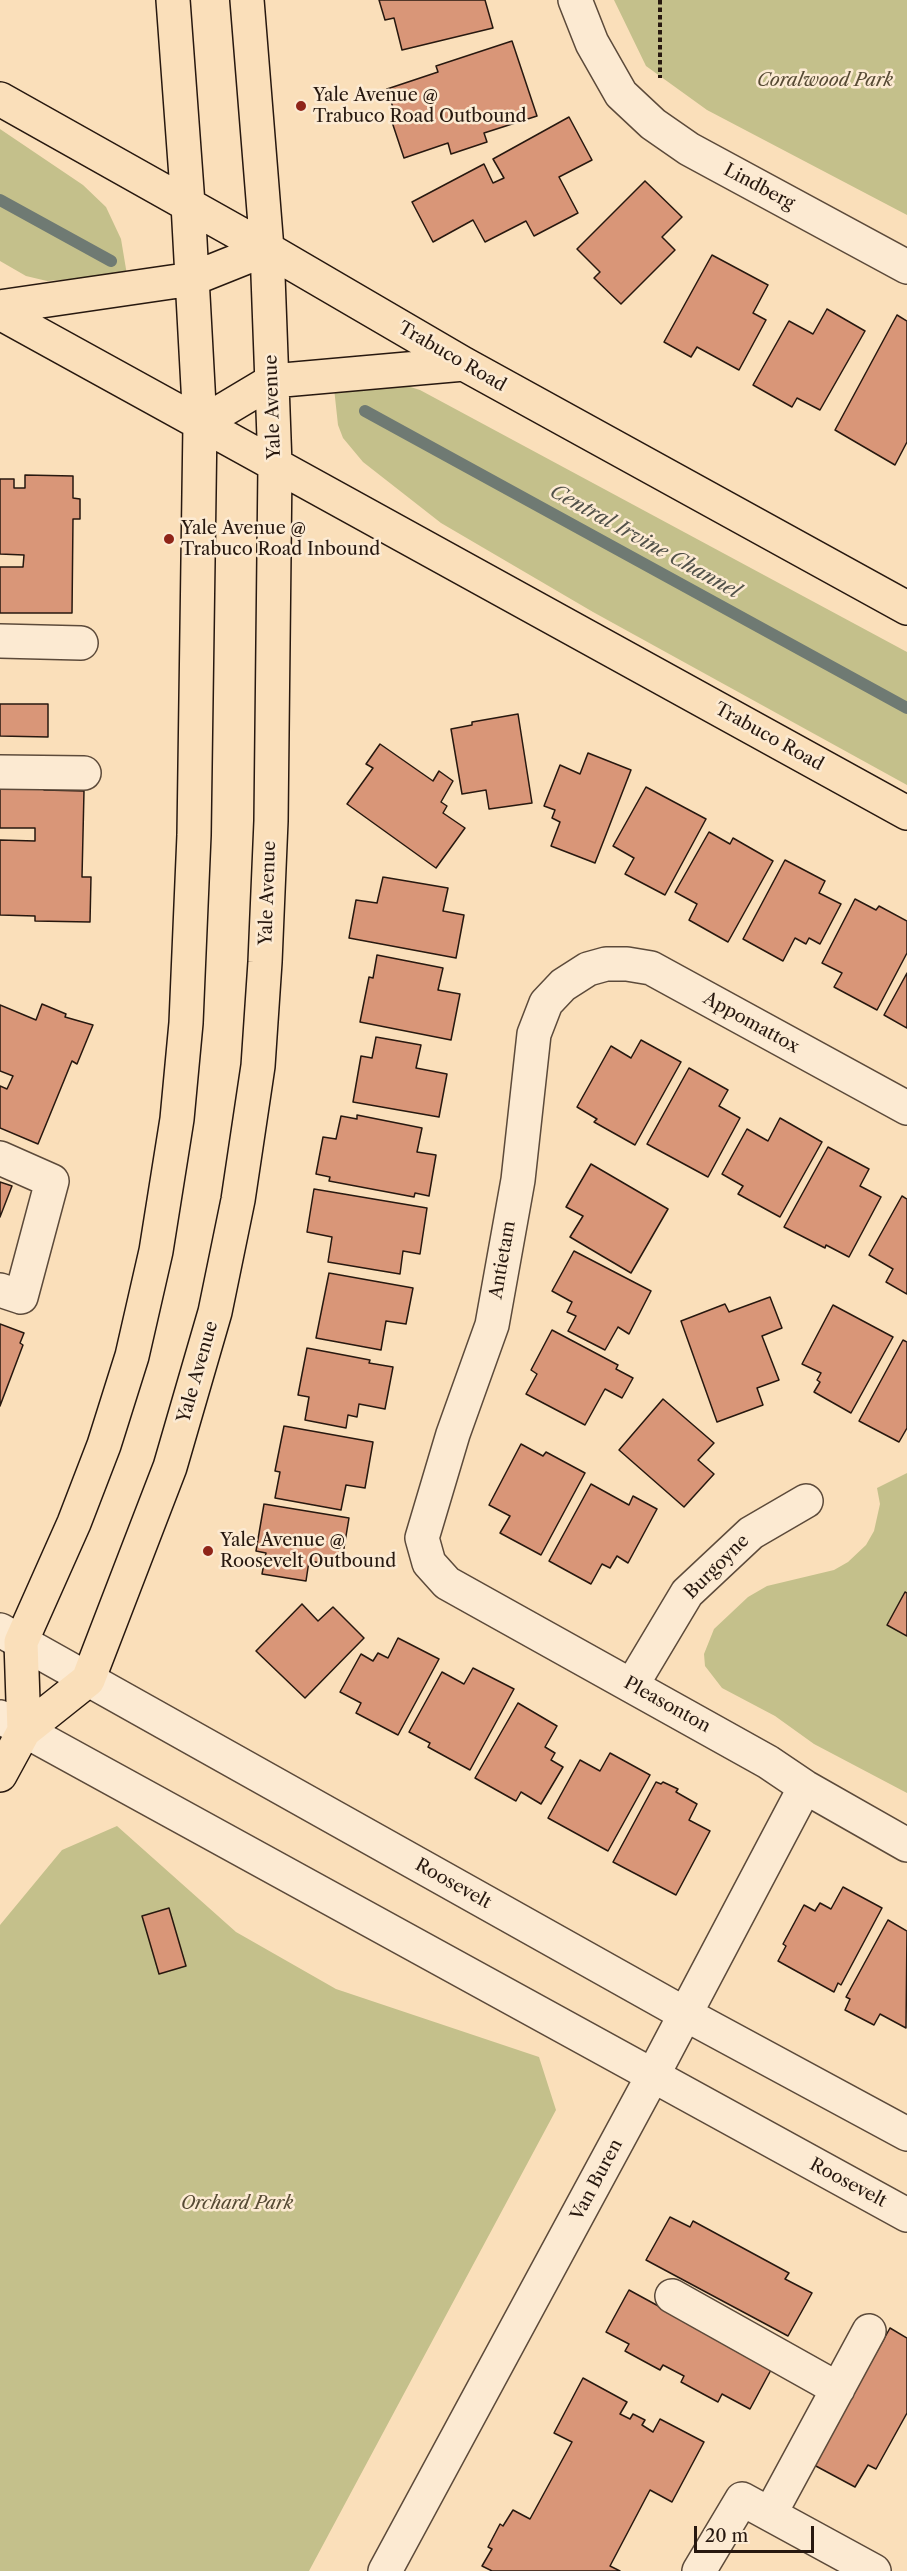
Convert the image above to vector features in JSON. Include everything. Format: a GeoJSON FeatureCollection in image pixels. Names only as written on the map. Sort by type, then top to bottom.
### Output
{"type":"FeatureCollection","features":[{"type":"Feature","properties":{"kind":"main road"},"geometry":{"type":"LineString","coordinates":[[0,1775],[12,1724],[11,1636],[74,1523],[104,1445],[132,1356],[156,1251],[177,1119],[186,1023],[194,835],[200,424],[188,204],[173,0]]}},
{"type":"Feature","properties":{"kind":"main road","name":"Yale Avenue"},"geometry":{"type":"LineString","coordinates":[[88,1680],[170,1467],[216,1312],[238,1200],[258,1066],[271,821],[275,465],[267,249],[247,0]]}},
{"type":"Feature","properties":{"kind":"main road","name":"Trabuco Road"},"geometry":{"type":"LineString","coordinates":[[0,99],[267,249],[464,364],[907,608]]}},
{"type":"Feature","properties":{"kind":"main road"},"geometry":{"type":"LineString","coordinates":[[0,307],[192,279],[267,249]]}},
{"type":"Feature","properties":{"kind":"main road","name":"Trabuco Road"},"geometry":{"type":"LineString","coordinates":[[0,313],[907,813]]}},
{"type":"Feature","properties":{"kind":"main road"},"geometry":{"type":"LineString","coordinates":[[200,424],[272,381],[464,364]]}},
{"type":"Feature","properties":{"kind":"main road"},"geometry":{"type":"LineString","coordinates":[[12,1724],[88,1680]]}},
{"type":"Feature","properties":{"kind":"street","name":"Lindberg"},"geometry":{"type":"LineString","coordinates":[[575,0],[592,43],[621,94],[653,124],[689,149],[907,267]]}},
{"type":"Feature","properties":{"kind":"street"},"geometry":{"type":"LineString","coordinates":[[0,641],[81,643]]}},
{"type":"Feature","properties":{"kind":"street"},"geometry":{"type":"LineString","coordinates":[[0,772],[84,773]]}},
{"type":"Feature","properties":{"kind":"street","name":"Appomattox"},"geometry":{"type":"LineString","coordinates":[[588,969],[606,964],[627,964],[651,968],[907,1108]]}},
{"type":"Feature","properties":{"kind":"street","name":"Antietam"},"geometry":{"type":"LineString","coordinates":[[429,1563],[423,1539],[429,1512],[492,1325],[518,1180],[534,1034],[546,1003],[563,985],[588,969]]}},
{"type":"Feature","properties":{"kind":"street"},"geometry":{"type":"LineString","coordinates":[[0,1158],[52,1181],[21,1297],[0,1290]]}},
{"type":"Feature","properties":{"kind":"street","name":"Burgoyne"},"geometry":{"type":"LineString","coordinates":[[632,1685],[687,1593],[751,1533],[806,1501]]}},
{"type":"Feature","properties":{"kind":"street","name":"Pleasonton"},"geometry":{"type":"LineString","coordinates":[[429,1563],[447,1583],[768,1762],[805,1787],[907,1845]]}},
{"type":"Feature","properties":{"kind":"street","name":"Roosevelt"},"geometry":{"type":"LineString","coordinates":[[11,1636],[685,2014],[907,2134]]}},
{"type":"Feature","properties":{"kind":"street","name":"Roosevelt"},"geometry":{"type":"LineString","coordinates":[[12,1724],[907,2215]]}},
{"type":"Feature","properties":{"kind":"street","name":"Van Buren"},"geometry":{"type":"LineString","coordinates":[[386,2571],[805,1787]]}},
{"type":"Feature","properties":{"kind":"street"},"geometry":{"type":"LineString","coordinates":[[672,2296],[838,2389]]}},
{"type":"Feature","properties":{"kind":"street"},"geometry":{"type":"LineString","coordinates":[[770,2514],[869,2331]]}},
{"type":"Feature","properties":{"kind":"street"},"geometry":{"type":"LineString","coordinates":[[699,2571],[742,2499],[874,2571]]}},
{"type":"Feature","properties":{"kind":"path"},"geometry":{"type":"LineString","coordinates":[[660,0],[660,79]]}},
{"type":"Feature","properties":{"kind":"green space","name":"Coralwood Park"},"geometry":{"type":"Polygon","coordinates":[[[614,0],[907,0],[907,215],[707,110],[646,66],[614,0]]]}},
{"type":"Feature","properties":{"kind":"green space"},"geometry":{"type":"Polygon","coordinates":[[[0,129],[83,185],[106,207],[121,239],[127,275],[47,281],[26,276],[0,261],[0,129]]]}},
{"type":"Feature","properties":{"kind":"green space"},"geometry":{"type":"Polygon","coordinates":[[[398,383],[420,390],[907,652],[907,785],[593,612],[441,523],[363,462],[343,438],[338,425],[334,388],[398,383]]]}},
{"type":"Feature","properties":{"kind":"green space"},"geometry":{"type":"Polygon","coordinates":[[[907,1473],[907,1793],[814,1744],[775,1716],[722,1688],[705,1666],[704,1654],[714,1629],[748,1597],[767,1586],[834,1570],[848,1562],[866,1545],[874,1531],[880,1504],[877,1488],[907,1473]]]}},
{"type":"Feature","properties":{"kind":"green space","name":"Orchard Park"},"geometry":{"type":"Polygon","coordinates":[[[117,1826],[236,1932],[336,1989],[539,2057],[556,2110],[309,2571],[0,2571],[0,1925],[62,1850],[117,1826]]]}},
{"type":"Feature","properties":{"kind":"building"},"geometry":{"type":"Polygon","coordinates":[[[379,0],[485,0],[493,28],[402,50],[394,18],[385,20],[379,0]]]}},
{"type":"Feature","properties":{"kind":"building"},"geometry":{"type":"Polygon","coordinates":[[[512,41],[537,116],[484,133],[487,142],[451,154],[448,143],[404,158],[392,122],[397,120],[387,89],[438,72],[436,66],[512,41]]]}},
{"type":"Feature","properties":{"kind":"building"},"geometry":{"type":"Polygon","coordinates":[[[569,117],[592,160],[559,177],[578,213],[534,236],[526,221],[485,242],[473,220],[433,242],[412,202],[484,164],[493,183],[504,178],[493,159],[569,117]]]}},
{"type":"Feature","properties":{"kind":"building"},"geometry":{"type":"Polygon","coordinates":[[[645,181],[682,217],[662,237],[675,250],[621,304],[594,278],[600,272],[577,249],[645,181]]]}},
{"type":"Feature","properties":{"kind":"building"},"geometry":{"type":"Polygon","coordinates":[[[712,255],[768,285],[753,313],[766,320],[739,370],[697,347],[691,357],[664,342],[712,255]]]}},
{"type":"Feature","properties":{"kind":"building"},"geometry":{"type":"Polygon","coordinates":[[[827,309],[865,331],[820,410],[797,398],[792,407],[753,385],[789,321],[813,334],[827,309]]]}},
{"type":"Feature","properties":{"kind":"building"},"geometry":{"type":"Polygon","coordinates":[[[897,315],[907,321],[907,442],[895,465],[835,430],[897,315]]]}},
{"type":"Feature","properties":{"kind":"building"},"geometry":{"type":"Polygon","coordinates":[[[25,475],[73,476],[73,498],[80,499],[80,519],[73,519],[72,613],[0,613],[0,567],[23,567],[24,555],[0,554],[0,479],[14,479],[14,488],[25,488],[25,475]]]}},
{"type":"Feature","properties":{"kind":"building"},"geometry":{"type":"Polygon","coordinates":[[[0,704],[48,704],[48,737],[0,736],[0,704]]]}},
{"type":"Feature","properties":{"kind":"building"},"geometry":{"type":"Polygon","coordinates":[[[518,714],[532,803],[489,809],[486,790],[462,794],[451,729],[472,725],[472,722],[518,714]]]}},
{"type":"Feature","properties":{"kind":"building"},"geometry":{"type":"Polygon","coordinates":[[[380,744],[433,781],[439,771],[453,781],[441,802],[447,806],[443,813],[465,828],[436,868],[347,804],[373,768],[366,764],[380,744]]]}},
{"type":"Feature","properties":{"kind":"building"},"geometry":{"type":"Polygon","coordinates":[[[588,753],[631,770],[595,863],[551,846],[560,822],[552,818],[555,810],[544,806],[560,765],[580,774],[588,753]]]}},
{"type":"Feature","properties":{"kind":"building"},"geometry":{"type":"Polygon","coordinates":[[[0,783],[44,784],[44,790],[84,791],[82,877],[91,877],[90,922],[35,921],[35,916],[0,915],[0,840],[35,841],[35,828],[0,828],[0,783]]]}},
{"type":"Feature","properties":{"kind":"building"},"geometry":{"type":"Polygon","coordinates":[[[646,787],[706,819],[665,895],[625,874],[634,858],[613,846],[646,787]]]}},
{"type":"Feature","properties":{"kind":"building"},"geometry":{"type":"Polygon","coordinates":[[[709,832],[730,844],[733,838],[773,861],[728,942],[689,920],[697,904],[675,892],[709,832]]]}},
{"type":"Feature","properties":{"kind":"building"},"geometry":{"type":"Polygon","coordinates":[[[785,860],[825,881],[819,893],[841,904],[820,944],[809,938],[806,944],[795,938],[783,961],[743,939],[785,860]]]}},
{"type":"Feature","properties":{"kind":"building"},"geometry":{"type":"Polygon","coordinates":[[[383,877],[448,888],[443,911],[464,915],[456,958],[349,938],[356,900],[377,903],[383,877]]]}},
{"type":"Feature","properties":{"kind":"building"},"geometry":{"type":"Polygon","coordinates":[[[855,899],[876,910],[879,906],[907,921],[907,953],[877,1010],[834,987],[842,973],[822,963],[855,899]]]}},
{"type":"Feature","properties":{"kind":"building"},"geometry":{"type":"Polygon","coordinates":[[[377,955],[443,968],[438,990],[460,994],[451,1040],[360,1022],[369,977],[373,978],[377,955]]]}},
{"type":"Feature","properties":{"kind":"building"},"geometry":{"type":"Polygon","coordinates":[[[907,973],[907,1028],[884,1015],[907,973]]]}},
{"type":"Feature","properties":{"kind":"building"},"geometry":{"type":"Polygon","coordinates":[[[42,1004],[66,1014],[65,1017],[93,1025],[77,1064],[72,1061],[38,1144],[0,1128],[0,1086],[7,1089],[13,1076],[0,1071],[0,1005],[36,1020],[42,1004]]]}},
{"type":"Feature","properties":{"kind":"building"},"geometry":{"type":"Polygon","coordinates":[[[376,1037],[421,1045],[416,1068],[447,1074],[439,1117],[353,1102],[361,1056],[372,1058],[376,1037]]]}},
{"type":"Feature","properties":{"kind":"building"},"geometry":{"type":"Polygon","coordinates":[[[641,1040],[681,1062],[635,1145],[594,1122],[597,1119],[577,1107],[611,1046],[631,1058],[641,1040]]]}},
{"type":"Feature","properties":{"kind":"building"},"geometry":{"type":"Polygon","coordinates":[[[689,1068],[728,1090],[719,1106],[740,1118],[708,1177],[647,1144],[689,1068]]]}},
{"type":"Feature","properties":{"kind":"building"},"geometry":{"type":"Polygon","coordinates":[[[357,1115],[422,1128],[417,1152],[436,1155],[429,1196],[415,1193],[414,1197],[329,1181],[330,1177],[316,1174],[323,1137],[336,1139],[341,1116],[357,1119],[357,1115]]]}},
{"type":"Feature","properties":{"kind":"building"},"geometry":{"type":"Polygon","coordinates":[[[780,1118],[822,1142],[780,1217],[738,1194],[743,1186],[722,1174],[747,1129],[768,1141],[780,1118]]]}},
{"type":"Feature","properties":{"kind":"building"},"geometry":{"type":"Polygon","coordinates":[[[828,1147],[869,1169],[860,1186],[881,1197],[849,1257],[826,1245],[825,1248],[784,1227],[828,1147]]]}},
{"type":"Feature","properties":{"kind":"building"},"geometry":{"type":"Polygon","coordinates":[[[591,1164],[668,1209],[631,1273],[570,1237],[583,1216],[566,1207],[591,1164]]]}},
{"type":"Feature","properties":{"kind":"building"},"geometry":{"type":"Polygon","coordinates":[[[0,1182],[12,1186],[0,1217],[0,1182]]]}},
{"type":"Feature","properties":{"kind":"building"},"geometry":{"type":"Polygon","coordinates":[[[314,1189],[427,1208],[420,1254],[403,1251],[400,1274],[328,1262],[332,1237],[307,1232],[314,1189]]]}},
{"type":"Feature","properties":{"kind":"building"},"geometry":{"type":"Polygon","coordinates":[[[902,1196],[907,1199],[907,1294],[886,1282],[893,1269],[869,1255],[902,1196]]]}},
{"type":"Feature","properties":{"kind":"building"},"geometry":{"type":"Polygon","coordinates":[[[574,1251],[651,1291],[629,1334],[618,1327],[605,1350],[568,1331],[576,1316],[567,1312],[572,1302],[552,1291],[574,1251]]]}},
{"type":"Feature","properties":{"kind":"building"},"geometry":{"type":"Polygon","coordinates":[[[329,1273],[413,1288],[406,1324],[386,1321],[381,1350],[316,1338],[329,1273]]]}},
{"type":"Feature","properties":{"kind":"building"},"geometry":{"type":"Polygon","coordinates":[[[770,1297],[782,1328],[762,1336],[779,1380],[757,1388],[763,1405],[717,1422],[681,1321],[725,1304],[729,1312],[770,1297]]]}},
{"type":"Feature","properties":{"kind":"building"},"geometry":{"type":"Polygon","coordinates":[[[833,1305],[893,1337],[851,1413],[814,1392],[820,1382],[817,1380],[821,1373],[802,1364],[833,1305]]]}},
{"type":"Feature","properties":{"kind":"building"},"geometry":{"type":"Polygon","coordinates":[[[0,1324],[24,1333],[20,1343],[23,1345],[0,1406],[0,1324]]]}},
{"type":"Feature","properties":{"kind":"building"},"geometry":{"type":"Polygon","coordinates":[[[552,1330],[618,1365],[616,1369],[633,1378],[622,1398],[605,1389],[585,1425],[526,1394],[537,1374],[531,1370],[552,1330]]]}},
{"type":"Feature","properties":{"kind":"building"},"geometry":{"type":"Polygon","coordinates":[[[903,1340],[907,1342],[907,1428],[899,1442],[859,1421],[903,1340]]]}},
{"type":"Feature","properties":{"kind":"building"},"geometry":{"type":"Polygon","coordinates":[[[307,1348],[370,1360],[369,1363],[393,1367],[385,1409],[359,1404],[357,1417],[348,1415],[346,1428],[305,1420],[309,1397],[298,1395],[307,1348]]]}},
{"type":"Feature","properties":{"kind":"building"},"geometry":{"type":"Polygon","coordinates":[[[663,1399],[714,1443],[698,1460],[714,1474],[684,1507],[619,1450],[663,1399]]]}},
{"type":"Feature","properties":{"kind":"building"},"geometry":{"type":"Polygon","coordinates":[[[284,1426],[373,1442],[365,1488],[346,1485],[341,1510],[275,1498],[280,1472],[275,1471],[284,1426]]]}},
{"type":"Feature","properties":{"kind":"building"},"geometry":{"type":"Polygon","coordinates":[[[521,1444],[543,1456],[546,1452],[585,1473],[541,1555],[500,1533],[510,1516],[489,1505],[521,1444]]]}},
{"type":"Feature","properties":{"kind":"building"},"geometry":{"type":"Polygon","coordinates":[[[591,1484],[629,1505],[633,1496],[657,1509],[628,1563],[617,1556],[610,1568],[602,1564],[591,1584],[549,1561],[591,1484]]]}},
{"type":"Feature","properties":{"kind":"building"},"geometry":{"type":"Polygon","coordinates":[[[264,1504],[349,1518],[341,1566],[309,1561],[306,1581],[262,1574],[266,1553],[256,1551],[264,1504]]]}},
{"type":"Feature","properties":{"kind":"building"},"geometry":{"type":"Polygon","coordinates":[[[905,1592],[907,1593],[907,1636],[887,1625],[905,1592]]]}},
{"type":"Feature","properties":{"kind":"building"},"geometry":{"type":"Polygon","coordinates":[[[302,1604],[318,1621],[333,1607],[364,1638],[305,1698],[256,1651],[302,1604]]]}},
{"type":"Feature","properties":{"kind":"building"},"geometry":{"type":"Polygon","coordinates":[[[398,1638],[439,1659],[398,1735],[356,1713],[361,1703],[340,1692],[361,1654],[373,1661],[378,1653],[388,1658],[398,1638]]]}},
{"type":"Feature","properties":{"kind":"building"},"geometry":{"type":"Polygon","coordinates":[[[473,1668],[514,1689],[470,1770],[428,1747],[430,1743],[409,1732],[442,1672],[464,1684],[473,1668]]]}},
{"type":"Feature","properties":{"kind":"building"},"geometry":{"type":"Polygon","coordinates":[[[518,1703],[557,1726],[545,1747],[555,1753],[551,1760],[563,1767],[541,1804],[521,1792],[516,1801],[475,1778],[518,1703]]]}},
{"type":"Feature","properties":{"kind":"building"},"geometry":{"type":"Polygon","coordinates":[[[610,1753],[650,1775],[608,1851],[548,1818],[580,1760],[600,1771],[610,1753]]]}},
{"type":"Feature","properties":{"kind":"building"},"geometry":{"type":"Polygon","coordinates":[[[656,1782],[661,1784],[663,1782],[678,1789],[676,1792],[697,1804],[689,1820],[710,1831],[676,1895],[613,1862],[656,1782]]]}},
{"type":"Feature","properties":{"kind":"building"},"geometry":{"type":"Polygon","coordinates":[[[843,1887],[882,1908],[841,1985],[838,1983],[834,1992],[778,1961],[786,1946],[783,1944],[804,1905],[815,1911],[820,1903],[831,1909],[843,1887]]]}},
{"type":"Feature","properties":{"kind":"building"},"geometry":{"type":"Polygon","coordinates":[[[169,1908],[186,1966],[159,1974],[142,1916],[169,1908]]]}},
{"type":"Feature","properties":{"kind":"building"},"geometry":{"type":"Polygon","coordinates":[[[888,1920],[907,1931],[906,2028],[880,2014],[874,2025],[845,2010],[850,1999],[846,1997],[888,1920]]]}},
{"type":"Feature","properties":{"kind":"building"},"geometry":{"type":"Polygon","coordinates":[[[670,2217],[690,2227],[693,2221],[789,2273],[785,2279],[812,2293],[788,2336],[646,2260],[670,2217]]]}},
{"type":"Feature","properties":{"kind":"building"},"geometry":{"type":"Polygon","coordinates":[[[629,2290],[772,2368],[750,2409],[722,2394],[718,2402],[681,2382],[684,2376],[663,2365],[660,2370],[625,2351],[629,2344],[606,2332],[629,2290]]]}},
{"type":"Feature","properties":{"kind":"building"},"geometry":{"type":"Polygon","coordinates":[[[890,2328],[907,2338],[907,2413],[876,2469],[868,2465],[855,2487],[814,2465],[890,2328]]]}},
{"type":"Feature","properties":{"kind":"building"},"geometry":{"type":"Polygon","coordinates":[[[583,2378],[627,2402],[620,2414],[630,2419],[633,2414],[645,2420],[642,2425],[653,2432],[660,2419],[704,2442],[672,2502],[650,2490],[610,2566],[620,2571],[492,2571],[482,2566],[492,2549],[488,2547],[500,2524],[503,2526],[513,2510],[530,2519],[572,2442],[554,2433],[583,2378]]]}},
{"type":"Feature","properties":{"kind":"waterway","name":"Central Irvine Channel"},"geometry":{"type":"LineString","coordinates":[[0,200],[111,261]]}},
{"type":"Feature","properties":{"kind":"waterway","name":"Central Irvine Channel"},"geometry":{"type":"LineString","coordinates":[[365,411],[907,708]]}},
{"type":"Feature","properties":{"kind":"place","name":"Yale Avenue @ Trabuco Road Outbound"},"geometry":{"type":"Point","coordinates":[301,106]}},
{"type":"Feature","properties":{"kind":"place","name":"Yale Avenue @ Trabuco Road Inbound"},"geometry":{"type":"Point","coordinates":[169,539]}},
{"type":"Feature","properties":{"kind":"place","name":"Yale Avenue @ Roosevelt Outbound"},"geometry":{"type":"Point","coordinates":[208,1551]}}]}
